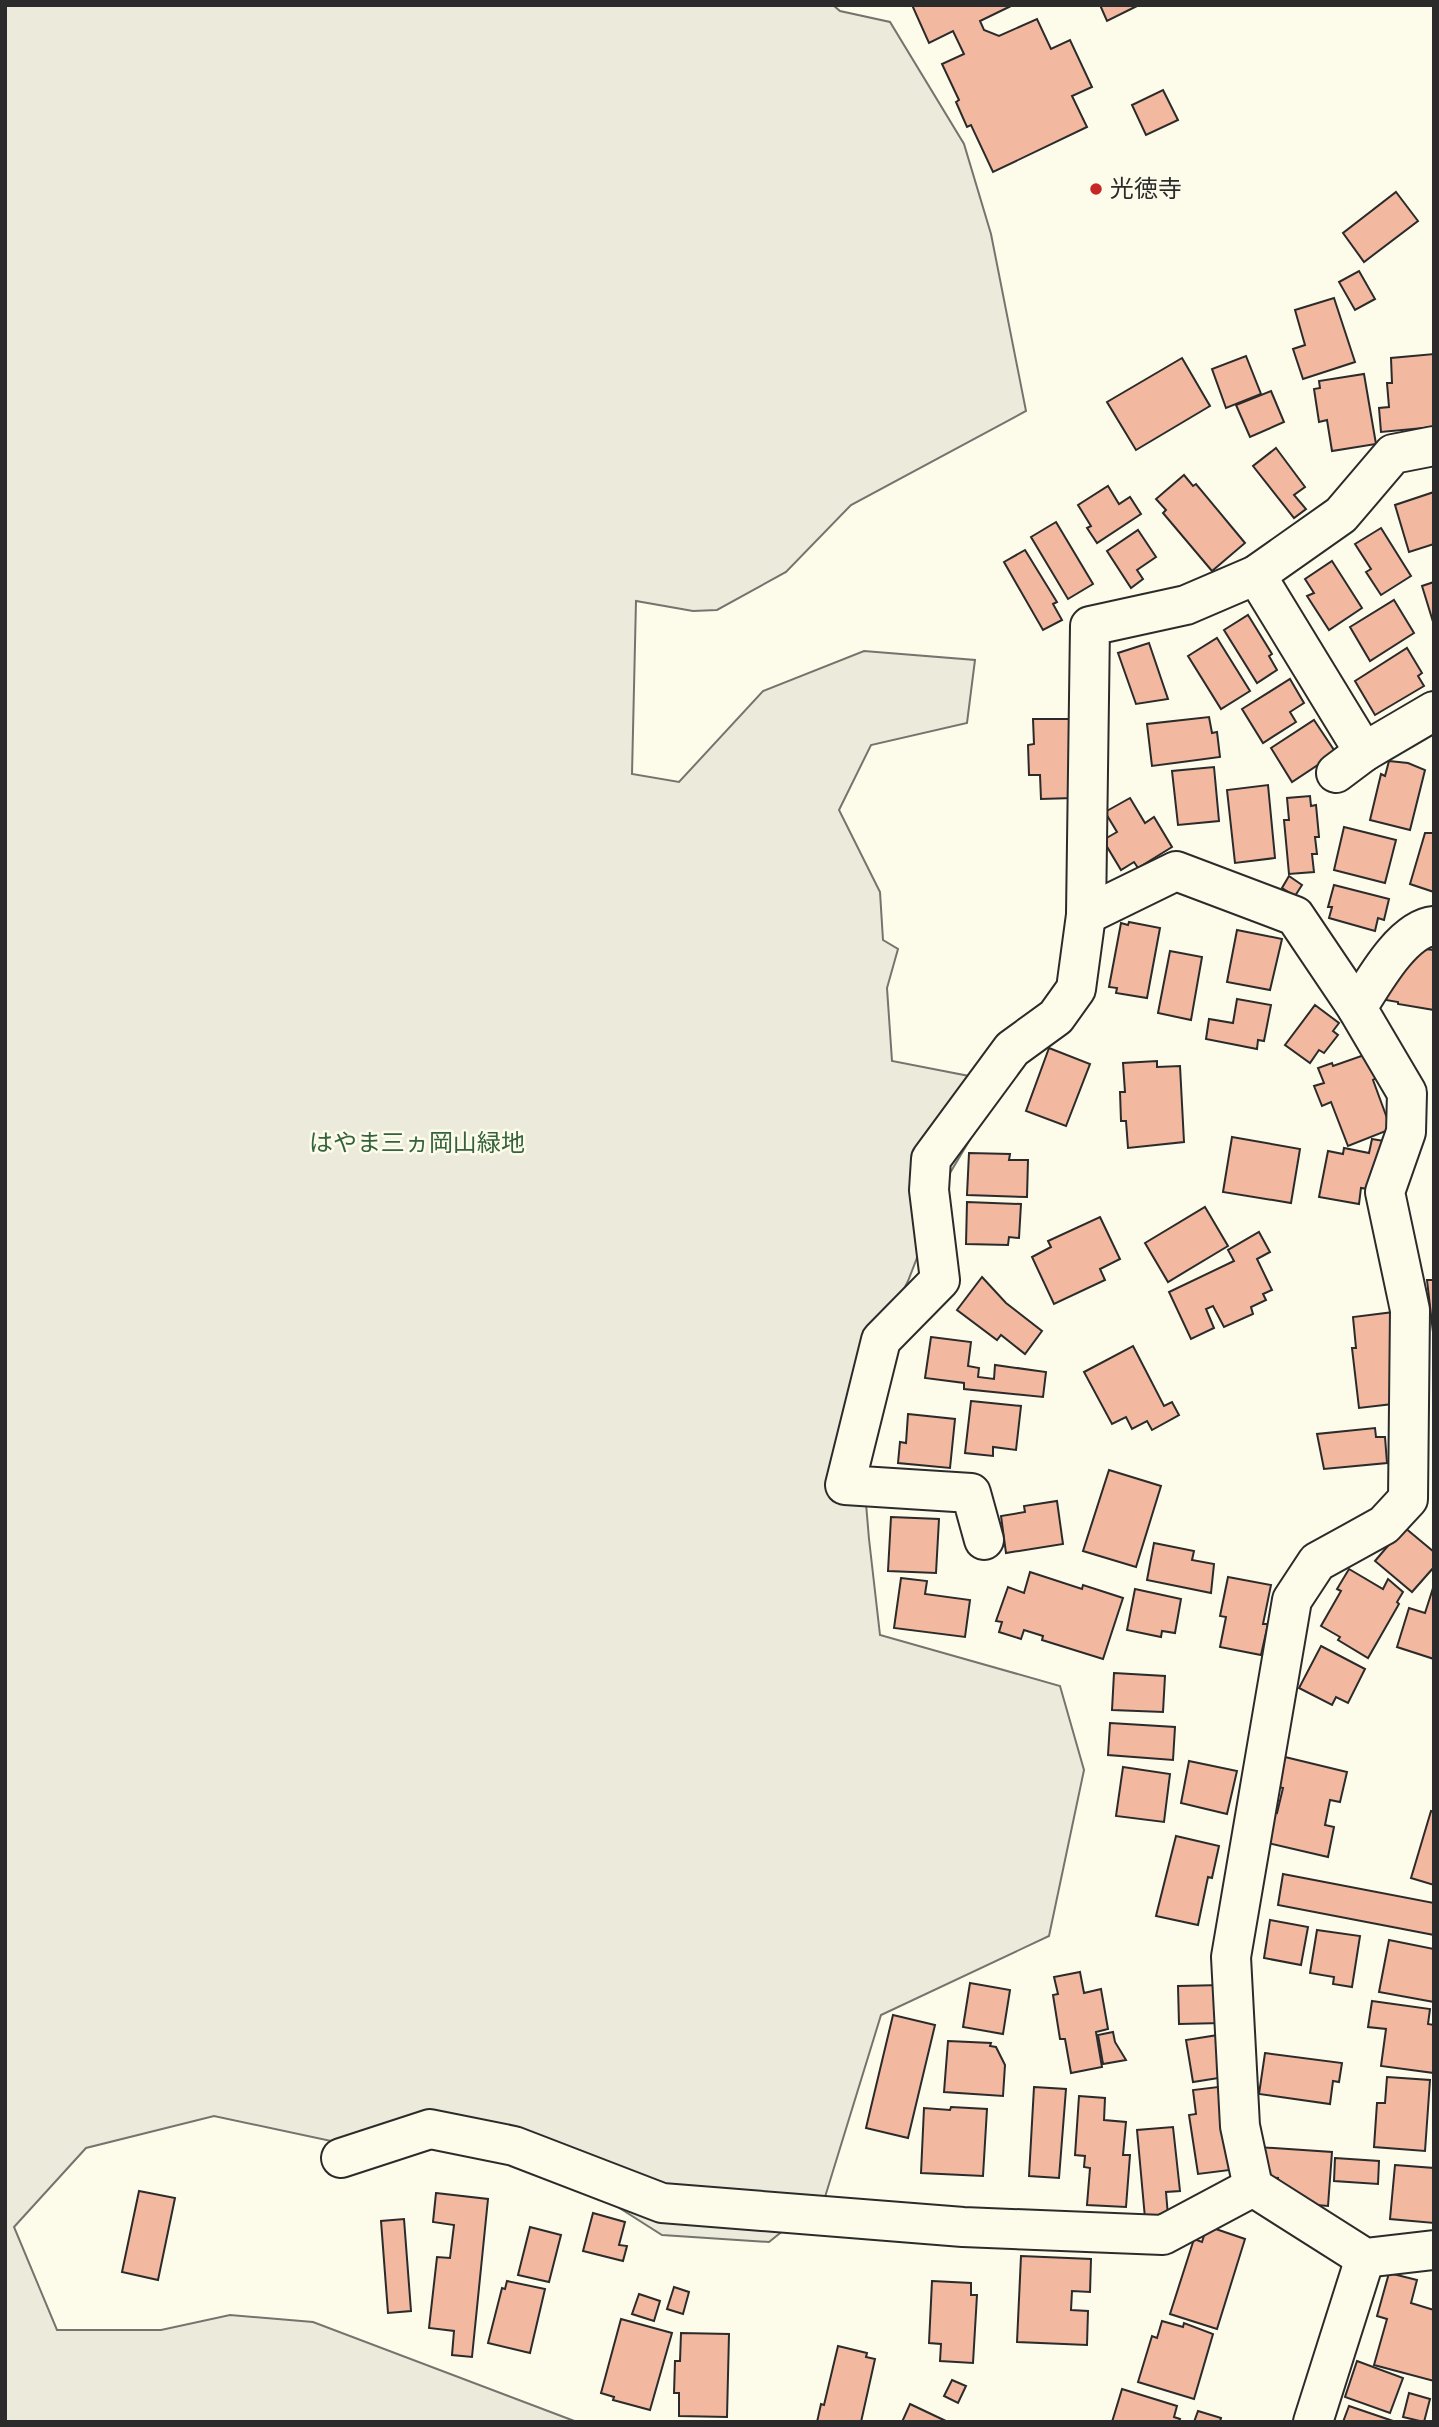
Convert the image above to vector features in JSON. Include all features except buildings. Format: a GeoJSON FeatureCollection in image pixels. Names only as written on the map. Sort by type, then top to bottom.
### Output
{"type":"FeatureCollection","features":[{"type":"Feature","properties":{"kind":"street"},"geometry":{"type":"LineString","coordinates":[[984,1539],[971,1493],[845,1485],[881,1340],[940,1280],[929,1190],[931,1159],[1012,1049],[1056,1017],[1076,989],[1086,915],[1090,626],[1186,605],[1256,575],[1341,515],[1393,454],[1434,446]]}},
{"type":"Feature","properties":{"kind":"street"},"geometry":{"type":"LineString","coordinates":[[1256,575],[1350,763],[1434,711]]}},
{"type":"Feature","properties":{"kind":"street"},"geometry":{"type":"LineString","coordinates":[[1086,915],[1176,871],[1295,916],[1357,1007],[1407,1093],[1406,1132],[1385,1192],[1410,1310],[1408,1499],[1384,1525],[1317,1562],[1292,1600],[1231,1957],[1240,2126],[1253,2187],[1365,2258],[1434,2250]]}},
{"type":"Feature","properties":{"kind":"street"},"geometry":{"type":"LineString","coordinates":[[1357,1007],[1398,946],[1427,926],[1434,926]]}},
{"type":"Feature","properties":{"kind":"street"},"geometry":{"type":"LineString","coordinates":[[341,2158],[430,2129],[514,2147],[662,2203],[962,2227],[1163,2235],[1253,2187]]}},
{"type":"Feature","properties":{"kind":"street"},"geometry":{"type":"LineString","coordinates":[[1313,2422],[1324,2395],[1365,2258]]}},
{"type":"Feature","properties":{"kind":"green space","name":"はやま三ヵ岡山緑地"},"geometry":{"type":"Polygon","coordinates":[[[5,5],[833,5],[840,11],[890,22],[964,144],[991,234],[1026,411],[851,505],[786,572],[717,610],[693,611],[636,601],[632,774],[679,782],[763,691],[864,651],[975,660],[967,723],[871,745],[839,810],[880,892],[883,940],[898,949],[887,988],[892,1061],[974,1077],[987,1111],[950,1173],[908,1281],[856,1385],[880,1635],[1060,1686],[1084,1770],[1049,1936],[881,2015],[825,2197],[769,2242],[662,2235],[492,2127],[331,2141],[214,2116],[86,2148],[14,2227],[57,2330],[161,2330],[230,2315],[313,2322],[577,2422],[5,2422],[5,5]]]}},
{"type":"Feature","properties":{"kind":"place","name":"光徳寺"},"geometry":{"type":"Point","coordinates":[1096,189]}}]}
